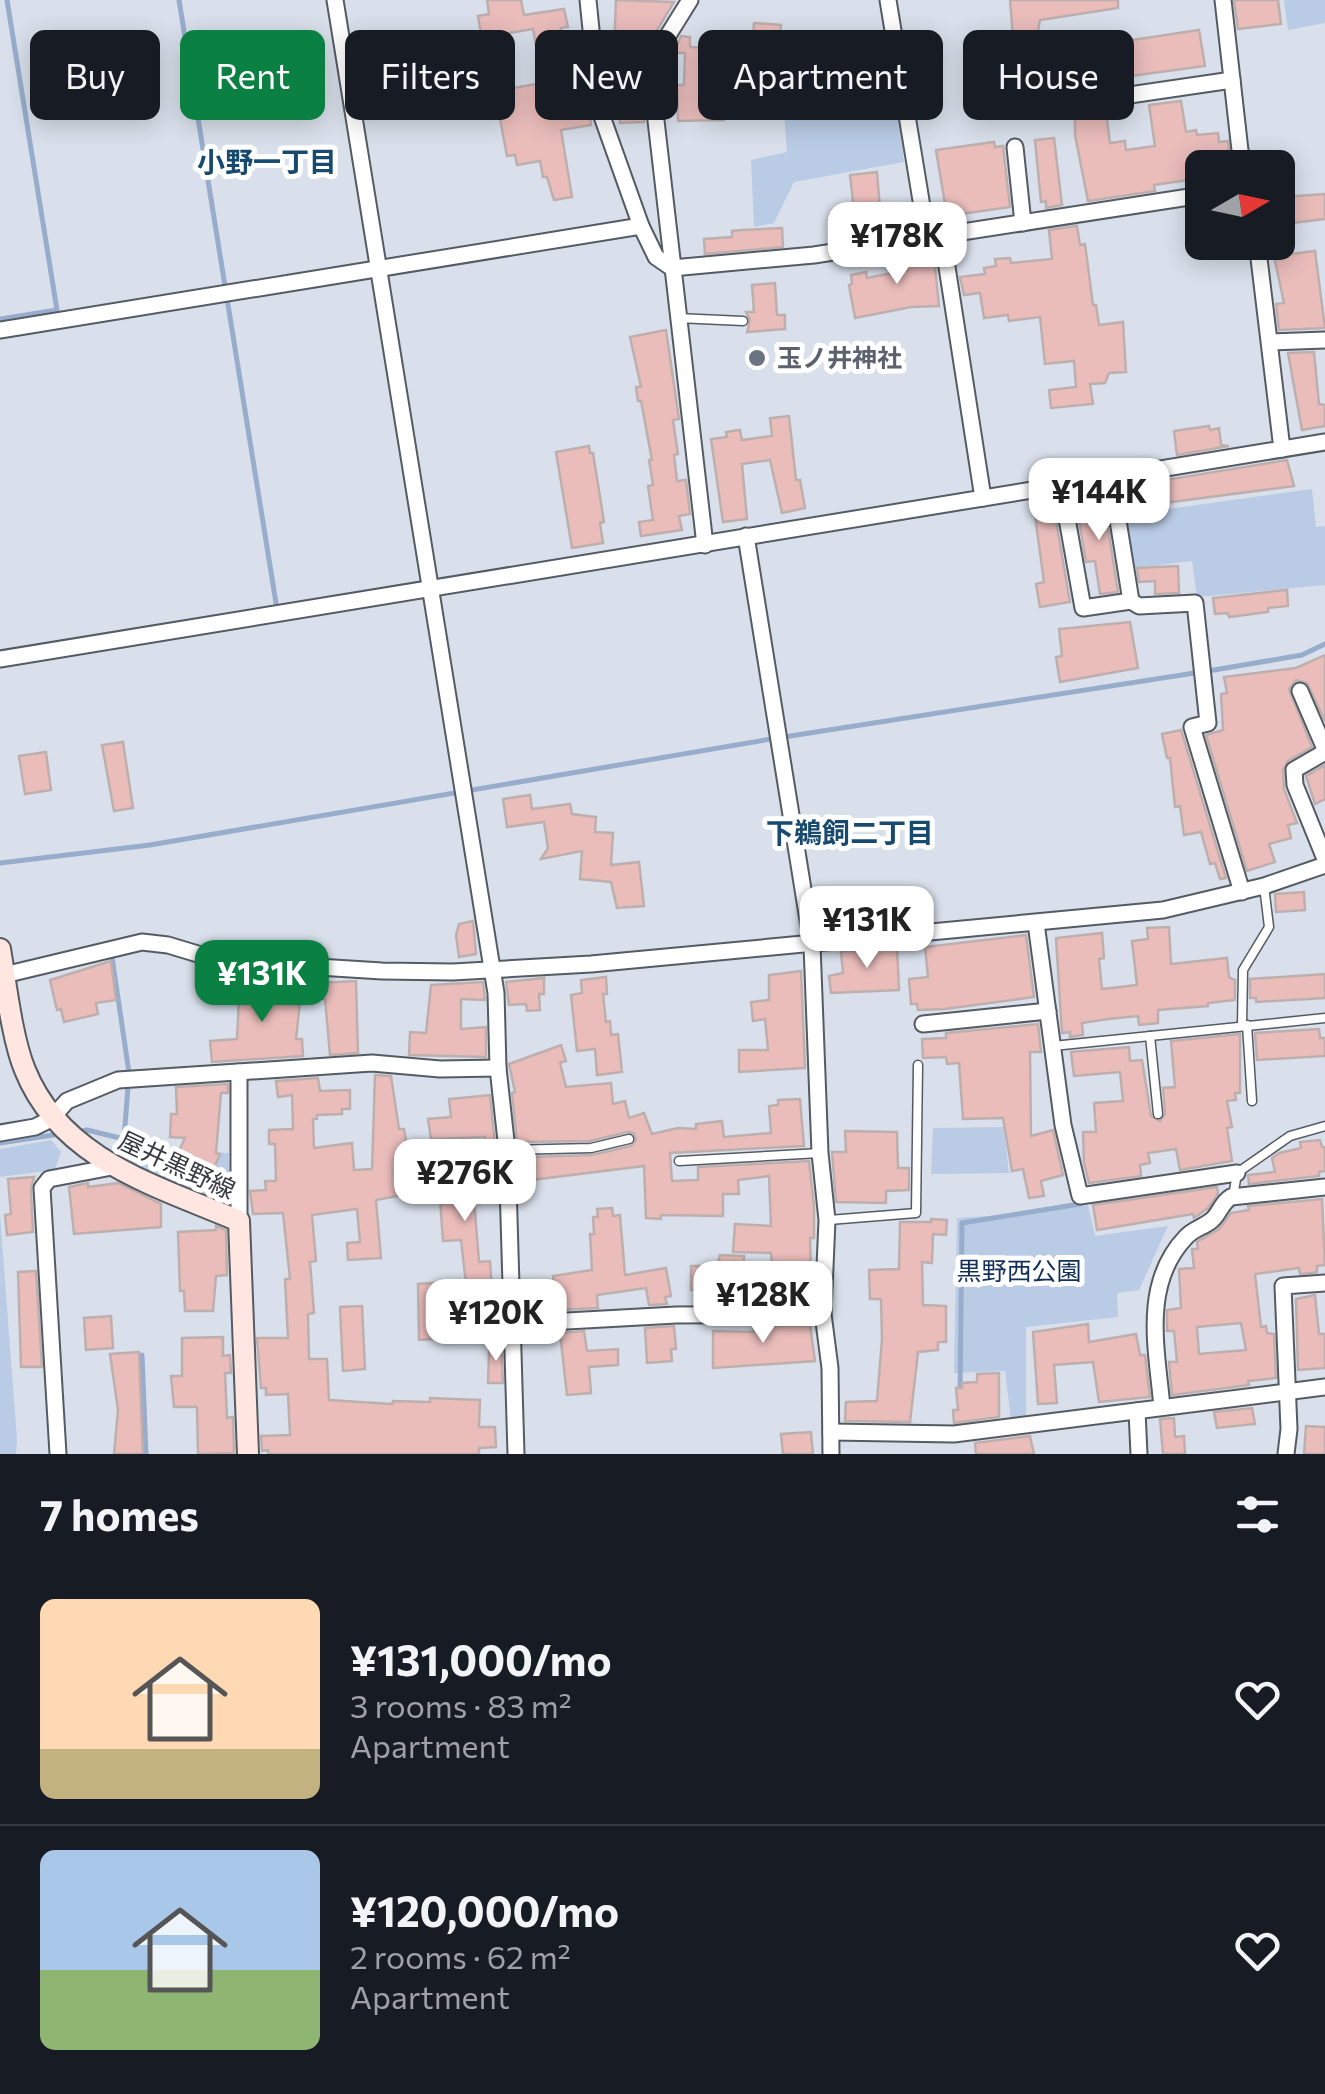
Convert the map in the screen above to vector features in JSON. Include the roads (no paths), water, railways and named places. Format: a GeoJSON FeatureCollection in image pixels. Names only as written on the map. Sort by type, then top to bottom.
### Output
{"type":"FeatureCollection","features":[{"type":"Feature","properties":{"kind":"main road","name":"屋井黒野線"},"geometry":{"type":"LineString","coordinates":[[0,949],[24,1069],[51,1119],[112,1167],[239,1221],[248,1454]]}},
{"type":"Feature","properties":{"kind":"street"},"geometry":{"type":"LineString","coordinates":[[335,0],[496,993],[498,1068],[507,1150],[516,1454]]}},
{"type":"Feature","properties":{"kind":"street"},"geometry":{"type":"LineString","coordinates":[[588,0],[599,108],[656,257],[672,268],[814,255],[1185,198]]}},
{"type":"Feature","properties":{"kind":"street"},"geometry":{"type":"LineString","coordinates":[[690,0],[652,61],[652,86],[706,545]]}},
{"type":"Feature","properties":{"kind":"street"},"geometry":{"type":"LineString","coordinates":[[888,0],[983,498]]}},
{"type":"Feature","properties":{"kind":"street"},"geometry":{"type":"LineString","coordinates":[[1223,0],[1240,150]]}},
{"type":"Feature","properties":{"kind":"street"},"geometry":{"type":"LineString","coordinates":[[1134,94],[1232,80]]}},
{"type":"Feature","properties":{"kind":"street"},"geometry":{"type":"LineString","coordinates":[[1014,147],[1023,222]]}},
{"type":"Feature","properties":{"kind":"street"},"geometry":{"type":"LineString","coordinates":[[0,330],[642,226]]}},
{"type":"Feature","properties":{"kind":"street"},"geometry":{"type":"LineString","coordinates":[[1259,260],[1282,449]]}},
{"type":"Feature","properties":{"kind":"street"},"geometry":{"type":"LineString","coordinates":[[1270,342],[1325,340]]}},
{"type":"Feature","properties":{"kind":"street"},"geometry":{"type":"LineString","coordinates":[[0,660],[1325,442]]}},
{"type":"Feature","properties":{"kind":"street"},"geometry":{"type":"LineString","coordinates":[[1111,477],[1131,601]]}},
{"type":"Feature","properties":{"kind":"street"},"geometry":{"type":"LineString","coordinates":[[1061,486],[1083,608],[1131,601],[1139,606],[1195,603],[1208,723],[1192,727],[1242,892]]}},
{"type":"Feature","properties":{"kind":"street"},"geometry":{"type":"LineString","coordinates":[[746,536],[812,945],[820,1153],[827,1220],[823,1314],[830,1368],[831,1454]]}},
{"type":"Feature","properties":{"kind":"street"},"geometry":{"type":"LineString","coordinates":[[4,975],[142,942],[220,960],[382,971],[491,970],[812,945],[1163,910],[1264,886],[1325,862],[1295,785],[1294,770],[1325,750],[1300,690]]}},
{"type":"Feature","properties":{"kind":"street"},"geometry":{"type":"LineString","coordinates":[[1036,924],[1063,1125],[1080,1196],[1236,1173]]}},
{"type":"Feature","properties":{"kind":"street"},"geometry":{"type":"LineString","coordinates":[[923,1024],[1048,1011]]}},
{"type":"Feature","properties":{"kind":"street"},"geometry":{"type":"LineString","coordinates":[[0,1133],[51,1119],[67,1100],[118,1080],[372,1063],[498,1068]]}},
{"type":"Feature","properties":{"kind":"street"},"geometry":{"type":"LineString","coordinates":[[238,1072],[239,1221]]}},
{"type":"Feature","properties":{"kind":"street"},"geometry":{"type":"LineString","coordinates":[[58,1454],[42,1188],[50,1180],[112,1167]]}},
{"type":"Feature","properties":{"kind":"street"},"geometry":{"type":"LineString","coordinates":[[1162,1408],[1155,1292],[1187,1235],[1214,1218],[1224,1201],[1233,1197],[1325,1187]]}},
{"type":"Feature","properties":{"kind":"street"},"geometry":{"type":"LineString","coordinates":[[1286,1454],[1283,1286],[1325,1283]]}},
{"type":"Feature","properties":{"kind":"street"},"geometry":{"type":"LineString","coordinates":[[512,1324],[676,1315],[823,1314]]}},
{"type":"Feature","properties":{"kind":"street"},"geometry":{"type":"LineString","coordinates":[[831,1432],[954,1434],[1325,1386]]}},
{"type":"Feature","properties":{"kind":"street"},"geometry":{"type":"LineString","coordinates":[[1136,1411],[1139,1454]]}},
{"type":"Feature","properties":{"kind":"lane"},"geometry":{"type":"LineString","coordinates":[[677,318],[743,322]]}},
{"type":"Feature","properties":{"kind":"lane"},"geometry":{"type":"LineString","coordinates":[[1252,1101],[1243,970],[1269,927],[1264,886]]}},
{"type":"Feature","properties":{"kind":"lane"},"geometry":{"type":"LineString","coordinates":[[1053,1046],[1325,1018]]}},
{"type":"Feature","properties":{"kind":"lane"},"geometry":{"type":"LineString","coordinates":[[1150,1036],[1158,1114]]}},
{"type":"Feature","properties":{"kind":"lane"},"geometry":{"type":"LineString","coordinates":[[827,1220],[916,1213],[918,1066]]}},
{"type":"Feature","properties":{"kind":"lane"},"geometry":{"type":"LineString","coordinates":[[1233,1197],[1236,1173],[1290,1136],[1325,1126]]}},
{"type":"Feature","properties":{"kind":"lane"},"geometry":{"type":"LineString","coordinates":[[507,1150],[591,1148],[629,1139]]}},
{"type":"Feature","properties":{"kind":"lane"},"geometry":{"type":"LineString","coordinates":[[679,1161],[820,1153]]}},
{"type":"Feature","properties":{"kind":"waterway"},"geometry":{"type":"LineString","coordinates":[[0,319],[57,310],[7,0]]}},
{"type":"Feature","properties":{"kind":"waterway"},"geometry":{"type":"LineString","coordinates":[[179,0],[276,603]]}},
{"type":"Feature","properties":{"kind":"waterway"},"geometry":{"type":"LineString","coordinates":[[0,863],[150,845],[771,739],[1214,670],[1302,655],[1325,644]]}},
{"type":"Feature","properties":{"kind":"waterway"},"geometry":{"type":"LineString","coordinates":[[76,1132],[87,1130],[124,1139],[129,1073],[112,957]]}},
{"type":"Feature","properties":{"kind":"waterway"},"geometry":{"type":"LineString","coordinates":[[0,1143],[60,1134]]}},
{"type":"Feature","properties":{"kind":"waterway"},"geometry":{"type":"LineString","coordinates":[[960,1394],[962,1223],[1080,1204]]}},
{"type":"Feature","properties":{"kind":"waterway"},"geometry":{"type":"LineString","coordinates":[[142,1355],[146,1454]]}},
{"type":"Feature","properties":{"kind":"place","name":"玉ノ井神社"},"geometry":{"type":"Point","coordinates":[757,358]}},
{"type":"Feature","properties":{"kind":"district","name":"小野一丁目"},"geometry":{"type":"Point","coordinates":[267,162]}},
{"type":"Feature","properties":{"kind":"district","name":"下鵜飼二丁目"},"geometry":{"type":"Point","coordinates":[850,833]}},
{"type":"Feature","properties":{"kind":"park label","name":"黒野西公園"},"geometry":{"type":"Point","coordinates":[1019,1271]}}]}
